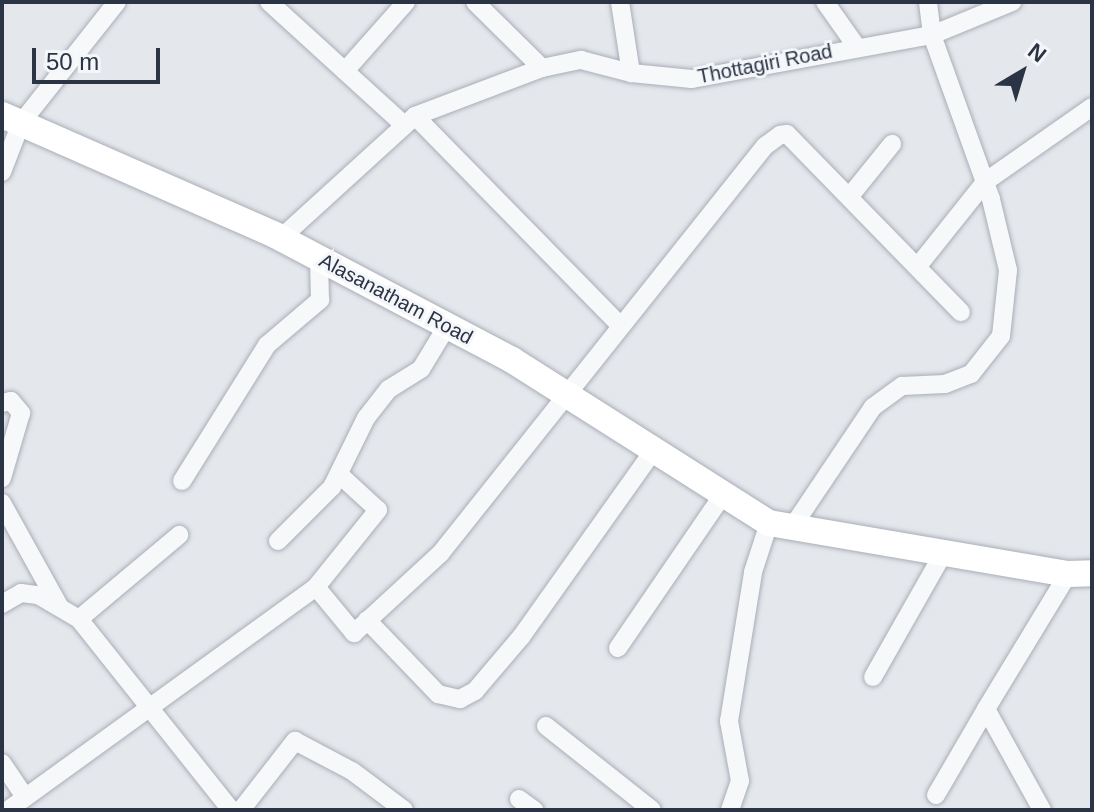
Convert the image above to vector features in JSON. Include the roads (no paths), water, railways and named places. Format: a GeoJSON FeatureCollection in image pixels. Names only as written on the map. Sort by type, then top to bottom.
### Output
{"type":"FeatureCollection","features":[{"type":"Feature","properties":{"kind":"main road","name":"Alasanatham Road"},"geometry":{"type":"LineString","coordinates":[[11,119],[281,238],[319,258],[571,396],[722,496],[781,525]]}},
{"type":"Feature","properties":{"kind":"main road"},"geometry":{"type":"LineString","coordinates":[[781,525],[1080,573]]}},
{"type":"Feature","properties":{"kind":"street"},"geometry":{"type":"LineString","coordinates":[[2,172],[11,119],[117,2]]}},
{"type":"Feature","properties":{"kind":"street"},"geometry":{"type":"LineString","coordinates":[[269,2],[345,71],[410,120],[621,326]]}},
{"type":"Feature","properties":{"kind":"street"},"geometry":{"type":"LineString","coordinates":[[345,71],[406,2]]}},
{"type":"Feature","properties":{"kind":"street"},"geometry":{"type":"LineString","coordinates":[[475,2],[542,68]]}},
{"type":"Feature","properties":{"kind":"street"},"geometry":{"type":"LineString","coordinates":[[620,2],[631,73]]}},
{"type":"Feature","properties":{"kind":"street"},"geometry":{"type":"LineString","coordinates":[[825,2],[856,46]]}},
{"type":"Feature","properties":{"kind":"street"},"geometry":{"type":"LineString","coordinates":[[730,810],[740,781],[729,721],[753,572],[781,525],[859,424],[886,395],[902,386],[945,384],[971,374],[991,355],[1001,336],[1008,270],[985,182],[932,35],[928,2]]}},
{"type":"Feature","properties":{"kind":"street","name":"Thottagiri Road"},"geometry":{"type":"LineString","coordinates":[[281,238],[410,120],[542,68],[581,60],[631,73],[692,79],[856,46],[932,35],[1012,2]]}},
{"type":"Feature","properties":{"kind":"street"},"geometry":{"type":"LineString","coordinates":[[918,266],[985,182],[1092,107]]}},
{"type":"Feature","properties":{"kind":"street"},"geometry":{"type":"LineString","coordinates":[[316,587],[354,633],[440,554],[497,478],[571,396],[621,326],[772,139],[787,134],[961,312]]}},
{"type":"Feature","properties":{"kind":"street"},"geometry":{"type":"LineString","coordinates":[[850,196],[892,144]]}},
{"type":"Feature","properties":{"kind":"street"},"geometry":{"type":"LineString","coordinates":[[182,481],[267,345],[320,300],[319,258]]}},
{"type":"Feature","properties":{"kind":"street"},"geometry":{"type":"LineString","coordinates":[[278,541],[340,475],[366,418],[389,389],[421,369],[447,326]]}},
{"type":"Feature","properties":{"kind":"street"},"geometry":{"type":"LineString","coordinates":[[2,403],[11,401],[21,413],[2,478]]}},
{"type":"Feature","properties":{"kind":"street"},"geometry":{"type":"LineString","coordinates":[[367,620],[438,694],[460,699],[475,691],[521,637],[653,451]]}},
{"type":"Feature","properties":{"kind":"street"},"geometry":{"type":"LineString","coordinates":[[8,810],[147,705],[316,587],[378,510],[340,475]]}},
{"type":"Feature","properties":{"kind":"street"},"geometry":{"type":"LineString","coordinates":[[618,648],[722,496]]}},
{"type":"Feature","properties":{"kind":"street"},"geometry":{"type":"LineString","coordinates":[[2,503],[60,608]]}},
{"type":"Feature","properties":{"kind":"street"},"geometry":{"type":"LineString","coordinates":[[79,619],[179,535]]}},
{"type":"Feature","properties":{"kind":"street"},"geometry":{"type":"LineString","coordinates":[[873,677],[945,550]]}},
{"type":"Feature","properties":{"kind":"street"},"geometry":{"type":"LineString","coordinates":[[936,795],[986,709],[1080,573]]}},
{"type":"Feature","properties":{"kind":"street"},"geometry":{"type":"LineString","coordinates":[[2,604],[21,593],[38,595],[79,619],[231,810]]}},
{"type":"Feature","properties":{"kind":"street"},"geometry":{"type":"LineString","coordinates":[[986,709],[1042,810]]}},
{"type":"Feature","properties":{"kind":"street"},"geometry":{"type":"LineString","coordinates":[[546,726],[652,810]]}},
{"type":"Feature","properties":{"kind":"street"},"geometry":{"type":"LineString","coordinates":[[241,810],[295,741],[352,771],[404,810]]}},
{"type":"Feature","properties":{"kind":"street"},"geometry":{"type":"LineString","coordinates":[[2,763],[25,797]]}}]}
